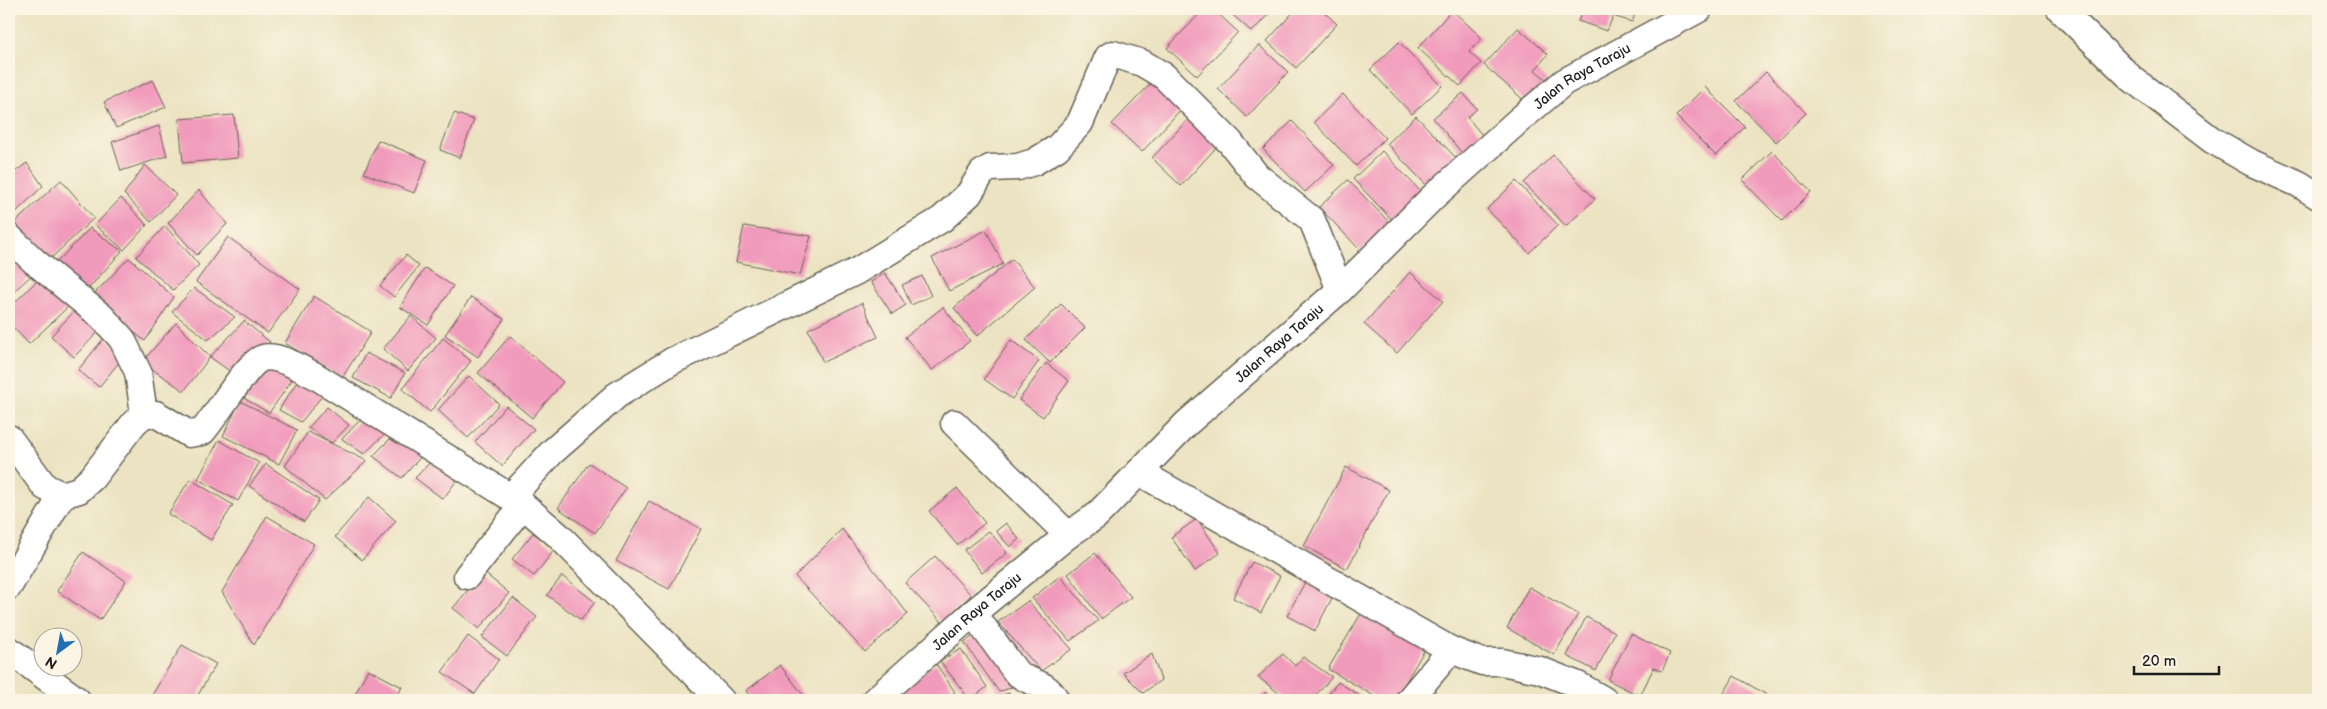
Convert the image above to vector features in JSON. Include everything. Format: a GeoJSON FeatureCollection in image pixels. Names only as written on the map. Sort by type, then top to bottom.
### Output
{"type":"FeatureCollection","features":[{"type":"Feature","properties":{"kind":"street","name":"Jalan Raya Taraju"},"geometry":{"type":"LineString","coordinates":[[875,700],[973,613],[1068,535],[1096,516],[1187,423],[1340,290],[1433,197],[1564,82],[1699,9]]}},
{"type":"Feature","properties":{"kind":"street"},"geometry":{"type":"LineString","coordinates":[[2060,9],[2131,78],[2212,140],[2252,163],[2299,184],[2318,196]]}},
{"type":"Feature","properties":{"kind":"street"},"geometry":{"type":"LineString","coordinates":[[467,576],[552,452],[617,394],[672,361],[857,271],[942,219],[970,194],[982,173],[990,168],[1018,167],[1034,162],[1056,148],[1080,124],[1108,57],[1113,54],[1142,63],[1164,76],[1230,142],[1257,176],[1312,220],[1340,290]]}},
{"type":"Feature","properties":{"kind":"street"},"geometry":{"type":"LineString","coordinates":[[9,236],[34,261],[102,317],[122,339],[138,372],[144,414]]}},
{"type":"Feature","properties":{"kind":"street"},"geometry":{"type":"LineString","coordinates":[[9,438],[45,487],[62,495],[79,490],[92,478],[134,423],[144,414],[156,414],[189,434],[202,432],[250,366],[264,358],[278,360],[314,375],[517,501],[559,536],[721,700]]}},
{"type":"Feature","properties":{"kind":"street"},"geometry":{"type":"LineString","coordinates":[[954,423],[1068,535]]}},
{"type":"Feature","properties":{"kind":"street"},"geometry":{"type":"LineString","coordinates":[[1139,472],[1451,650],[1482,662],[1502,662],[1540,670],[1578,685],[1604,700]]}},
{"type":"Feature","properties":{"kind":"street"},"geometry":{"type":"LineString","coordinates":[[9,586],[62,495]]}},
{"type":"Feature","properties":{"kind":"street"},"geometry":{"type":"LineString","coordinates":[[973,613],[1016,672],[1025,679],[1042,685],[1056,700]]}},
{"type":"Feature","properties":{"kind":"street"},"geometry":{"type":"LineString","coordinates":[[9,650],[77,700]]}},
{"type":"Feature","properties":{"kind":"street"},"geometry":{"type":"LineString","coordinates":[[1409,700],[1451,650]]}},
{"type":"Feature","properties":{"kind":"building"},"geometry":{"type":"Polygon","coordinates":[[[1204,9],[1213,9],[1238,32],[1197,76],[1167,48],[1204,9]]]}},
{"type":"Feature","properties":{"kind":"building"},"geometry":{"type":"Polygon","coordinates":[[[1226,9],[1273,9],[1252,32],[1226,9]]]}},
{"type":"Feature","properties":{"kind":"building"},"geometry":{"type":"Polygon","coordinates":[[[1296,9],[1321,9],[1337,24],[1296,68],[1267,41],[1296,9]]]}},
{"type":"Feature","properties":{"kind":"building"},"geometry":{"type":"Polygon","coordinates":[[[1583,9],[1637,9],[1632,22],[1613,16],[1607,31],[1578,21],[1583,9]]]}},
{"type":"Feature","properties":{"kind":"building"},"geometry":{"type":"Polygon","coordinates":[[[1452,10],[1482,38],[1469,52],[1481,63],[1460,86],[1418,48],[1452,10]]]}},
{"type":"Feature","properties":{"kind":"building"},"geometry":{"type":"Polygon","coordinates":[[[1518,28],[1548,54],[1535,70],[1547,80],[1527,103],[1484,65],[1518,28]]]}},
{"type":"Feature","properties":{"kind":"building"},"geometry":{"type":"Polygon","coordinates":[[[1399,42],[1442,86],[1412,114],[1370,70],[1399,42]]]}},
{"type":"Feature","properties":{"kind":"building"},"geometry":{"type":"Polygon","coordinates":[[[1259,45],[1288,72],[1247,117],[1218,89],[1259,45]]]}},
{"type":"Feature","properties":{"kind":"building"},"geometry":{"type":"Polygon","coordinates":[[[1766,72],[1806,113],[1776,142],[1736,101],[1766,72]]]}},
{"type":"Feature","properties":{"kind":"building"},"geometry":{"type":"Polygon","coordinates":[[[153,80],[166,107],[116,128],[104,102],[153,80]]]}},
{"type":"Feature","properties":{"kind":"building"},"geometry":{"type":"Polygon","coordinates":[[[1154,80],[1183,107],[1142,152],[1112,124],[1154,80]]]}},
{"type":"Feature","properties":{"kind":"building"},"geometry":{"type":"Polygon","coordinates":[[[1705,87],[1745,127],[1716,156],[1676,116],[1705,87]]]}},
{"type":"Feature","properties":{"kind":"building"},"geometry":{"type":"Polygon","coordinates":[[[1463,93],[1477,109],[1467,117],[1483,136],[1462,153],[1433,118],[1463,93]]]}},
{"type":"Feature","properties":{"kind":"building"},"geometry":{"type":"Polygon","coordinates":[[[1343,94],[1385,138],[1356,166],[1314,122],[1343,94]]]}},
{"type":"Feature","properties":{"kind":"building"},"geometry":{"type":"Polygon","coordinates":[[[454,113],[474,120],[460,158],[440,150],[454,113]]]}},
{"type":"Feature","properties":{"kind":"building"},"geometry":{"type":"Polygon","coordinates":[[[1193,114],[1222,141],[1181,186],[1152,158],[1193,114]]]}},
{"type":"Feature","properties":{"kind":"building"},"geometry":{"type":"Polygon","coordinates":[[[234,115],[238,158],[183,163],[179,119],[234,115]]]}},
{"type":"Feature","properties":{"kind":"building"},"geometry":{"type":"Polygon","coordinates":[[[1416,116],[1458,160],[1429,188],[1387,144],[1416,116]]]}},
{"type":"Feature","properties":{"kind":"building"},"geometry":{"type":"Polygon","coordinates":[[[1292,121],[1334,165],[1305,192],[1263,149],[1292,121]]]}},
{"type":"Feature","properties":{"kind":"building"},"geometry":{"type":"Polygon","coordinates":[[[159,126],[167,156],[121,171],[112,142],[159,126]]]}},
{"type":"Feature","properties":{"kind":"building"},"geometry":{"type":"Polygon","coordinates":[[[378,140],[427,160],[414,193],[364,173],[378,140]]]}},
{"type":"Feature","properties":{"kind":"building"},"geometry":{"type":"Polygon","coordinates":[[[1382,151],[1424,195],[1395,223],[1353,179],[1382,151]]]}},
{"type":"Feature","properties":{"kind":"building"},"geometry":{"type":"Polygon","coordinates":[[[1772,151],[1811,192],[1782,221],[1742,180],[1772,151]]]}},
{"type":"Feature","properties":{"kind":"building"},"geometry":{"type":"Polygon","coordinates":[[[1553,155],[1595,199],[1566,226],[1524,183],[1553,155]]]}},
{"type":"Feature","properties":{"kind":"building"},"geometry":{"type":"Polygon","coordinates":[[[27,163],[43,186],[11,217],[9,214],[9,176],[27,163]]]}},
{"type":"Feature","properties":{"kind":"building"},"geometry":{"type":"Polygon","coordinates":[[[145,165],[176,195],[151,222],[124,194],[145,165]]]}},
{"type":"Feature","properties":{"kind":"building"},"geometry":{"type":"Polygon","coordinates":[[[61,180],[94,218],[49,260],[9,228],[61,180]]]}},
{"type":"Feature","properties":{"kind":"building"},"geometry":{"type":"Polygon","coordinates":[[[1348,180],[1390,223],[1361,251],[1319,207],[1348,180]]]}},
{"type":"Feature","properties":{"kind":"building"},"geometry":{"type":"Polygon","coordinates":[[[1516,181],[1558,225],[1529,253],[1487,209],[1516,181]]]}},
{"type":"Feature","properties":{"kind":"building"},"geometry":{"type":"Polygon","coordinates":[[[199,190],[227,224],[197,255],[168,223],[199,190]]]}},
{"type":"Feature","properties":{"kind":"building"},"geometry":{"type":"Polygon","coordinates":[[[121,198],[147,225],[124,250],[95,225],[121,198]]]}},
{"type":"Feature","properties":{"kind":"building"},"geometry":{"type":"Polygon","coordinates":[[[165,226],[199,265],[173,290],[136,257],[165,226]]]}},
{"type":"Feature","properties":{"kind":"building"},"geometry":{"type":"Polygon","coordinates":[[[744,226],[811,236],[800,275],[736,262],[744,226]]]}},
{"type":"Feature","properties":{"kind":"building"},"geometry":{"type":"Polygon","coordinates":[[[90,228],[122,251],[82,296],[51,268],[90,228]]]}},
{"type":"Feature","properties":{"kind":"building"},"geometry":{"type":"Polygon","coordinates":[[[986,230],[1003,264],[949,291],[932,258],[986,230]]]}},
{"type":"Feature","properties":{"kind":"building"},"geometry":{"type":"Polygon","coordinates":[[[228,237],[300,289],[268,333],[196,282],[228,237]]]}},
{"type":"Feature","properties":{"kind":"building"},"geometry":{"type":"Polygon","coordinates":[[[9,244],[36,271],[9,296],[9,244]]]}},
{"type":"Feature","properties":{"kind":"building"},"geometry":{"type":"Polygon","coordinates":[[[406,255],[419,266],[394,297],[380,286],[406,255]]]}},
{"type":"Feature","properties":{"kind":"building"},"geometry":{"type":"Polygon","coordinates":[[[129,258],[174,297],[145,341],[90,298],[129,258]]]}},
{"type":"Feature","properties":{"kind":"building"},"geometry":{"type":"Polygon","coordinates":[[[1012,259],[1035,287],[977,336],[954,308],[1012,259]]]}},
{"type":"Feature","properties":{"kind":"building"},"geometry":{"type":"Polygon","coordinates":[[[425,268],[453,286],[428,325],[400,307],[425,268]]]}},
{"type":"Feature","properties":{"kind":"building"},"geometry":{"type":"Polygon","coordinates":[[[1410,272],[1443,301],[1397,353],[1364,324],[1410,272]]]}},
{"type":"Feature","properties":{"kind":"building"},"geometry":{"type":"Polygon","coordinates":[[[885,273],[906,305],[892,314],[871,282],[885,273]]]}},
{"type":"Feature","properties":{"kind":"building"},"geometry":{"type":"Polygon","coordinates":[[[44,274],[72,303],[29,344],[9,323],[9,308],[44,274]]]}},
{"type":"Feature","properties":{"kind":"building"},"geometry":{"type":"Polygon","coordinates":[[[922,276],[931,296],[911,305],[902,285],[922,276]]]}},
{"type":"Feature","properties":{"kind":"building"},"geometry":{"type":"Polygon","coordinates":[[[194,288],[235,317],[208,340],[172,312],[194,288]]]}},
{"type":"Feature","properties":{"kind":"building"},"geometry":{"type":"Polygon","coordinates":[[[314,296],[371,332],[342,378],[285,343],[314,296]]]}},
{"type":"Feature","properties":{"kind":"building"},"geometry":{"type":"Polygon","coordinates":[[[471,297],[504,319],[478,357],[445,335],[471,297]]]}},
{"type":"Feature","properties":{"kind":"building"},"geometry":{"type":"Polygon","coordinates":[[[862,303],[878,337],[823,362],[808,329],[862,303]]]}},
{"type":"Feature","properties":{"kind":"building"},"geometry":{"type":"Polygon","coordinates":[[[1061,304],[1085,328],[1050,363],[1026,340],[1061,304]]]}},
{"type":"Feature","properties":{"kind":"building"},"geometry":{"type":"Polygon","coordinates":[[[80,305],[103,327],[74,357],[51,336],[80,305]]]}},
{"type":"Feature","properties":{"kind":"building"},"geometry":{"type":"Polygon","coordinates":[[[943,307],[970,341],[932,370],[905,337],[943,307]]]}},
{"type":"Feature","properties":{"kind":"building"},"geometry":{"type":"Polygon","coordinates":[[[411,316],[436,338],[408,371],[383,349],[411,316]]]}},
{"type":"Feature","properties":{"kind":"building"},"geometry":{"type":"Polygon","coordinates":[[[244,321],[270,342],[235,375],[210,357],[244,321]]]}},
{"type":"Feature","properties":{"kind":"building"},"geometry":{"type":"Polygon","coordinates":[[[176,323],[210,357],[184,391],[142,362],[176,323]]]}},
{"type":"Feature","properties":{"kind":"building"},"geometry":{"type":"Polygon","coordinates":[[[510,336],[563,382],[532,418],[478,373],[510,336]]]}},
{"type":"Feature","properties":{"kind":"building"},"geometry":{"type":"Polygon","coordinates":[[[105,337],[125,355],[99,387],[78,370],[105,337]]]}},
{"type":"Feature","properties":{"kind":"building"},"geometry":{"type":"Polygon","coordinates":[[[443,338],[471,361],[430,412],[402,389],[443,338]]]}},
{"type":"Feature","properties":{"kind":"building"},"geometry":{"type":"Polygon","coordinates":[[[1011,340],[1039,361],[1012,399],[984,379],[1011,340]]]}},
{"type":"Feature","properties":{"kind":"building"},"geometry":{"type":"Polygon","coordinates":[[[366,353],[405,373],[391,398],[353,378],[366,353]]]}},
{"type":"Feature","properties":{"kind":"building"},"geometry":{"type":"Polygon","coordinates":[[[1046,363],[1069,381],[1043,417],[1019,400],[1046,363]]]}},
{"type":"Feature","properties":{"kind":"building"},"geometry":{"type":"Polygon","coordinates":[[[269,365],[292,380],[269,413],[244,398],[269,365]]]}},
{"type":"Feature","properties":{"kind":"building"},"geometry":{"type":"Polygon","coordinates":[[[469,376],[499,404],[468,438],[438,410],[469,376]]]}},
{"type":"Feature","properties":{"kind":"building"},"geometry":{"type":"Polygon","coordinates":[[[300,377],[327,390],[301,422],[279,410],[300,377]]]}},
{"type":"Feature","properties":{"kind":"building"},"geometry":{"type":"Polygon","coordinates":[[[240,401],[297,430],[279,464],[223,436],[240,401]]]}},
{"type":"Feature","properties":{"kind":"building"},"geometry":{"type":"Polygon","coordinates":[[[506,406],[534,429],[502,466],[475,442],[506,406]]]}},
{"type":"Feature","properties":{"kind":"building"},"geometry":{"type":"Polygon","coordinates":[[[327,407],[349,425],[332,443],[308,428],[327,407]]]}},
{"type":"Feature","properties":{"kind":"building"},"geometry":{"type":"Polygon","coordinates":[[[365,415],[389,430],[364,454],[342,439],[365,415]]]}},
{"type":"Feature","properties":{"kind":"building"},"geometry":{"type":"Polygon","coordinates":[[[308,432],[367,461],[325,500],[285,466],[308,432]]]}},
{"type":"Feature","properties":{"kind":"building"},"geometry":{"type":"Polygon","coordinates":[[[395,434],[423,454],[402,478],[373,456],[395,434]]]}},
{"type":"Feature","properties":{"kind":"building"},"geometry":{"type":"Polygon","coordinates":[[[219,440],[259,463],[238,501],[198,479],[219,440]]]}},
{"type":"Feature","properties":{"kind":"building"},"geometry":{"type":"Polygon","coordinates":[[[433,459],[460,476],[443,499],[415,478],[433,459]]]}},
{"type":"Feature","properties":{"kind":"building"},"geometry":{"type":"Polygon","coordinates":[[[589,463],[626,488],[595,533],[558,508],[589,463]]]}},
{"type":"Feature","properties":{"kind":"building"},"geometry":{"type":"Polygon","coordinates":[[[266,464],[319,500],[304,522],[249,486],[266,464]]]}},
{"type":"Feature","properties":{"kind":"building"},"geometry":{"type":"Polygon","coordinates":[[[1346,467],[1389,490],[1347,569],[1304,546],[1346,467]]]}},
{"type":"Feature","properties":{"kind":"building"},"geometry":{"type":"Polygon","coordinates":[[[190,479],[233,505],[211,540],[168,514],[190,479]]]}},
{"type":"Feature","properties":{"kind":"building"},"geometry":{"type":"Polygon","coordinates":[[[957,488],[985,523],[957,545],[929,511],[957,488]]]}},
{"type":"Feature","properties":{"kind":"building"},"geometry":{"type":"Polygon","coordinates":[[[369,497],[396,521],[362,560],[335,537],[369,497]]]}},
{"type":"Feature","properties":{"kind":"building"},"geometry":{"type":"Polygon","coordinates":[[[649,501],[701,529],[669,589],[616,561],[649,501]]]}},
{"type":"Feature","properties":{"kind":"building"},"geometry":{"type":"Polygon","coordinates":[[[267,516],[314,544],[254,645],[222,592],[267,516]]]}},
{"type":"Feature","properties":{"kind":"building"},"geometry":{"type":"Polygon","coordinates":[[[1197,519],[1220,553],[1195,571],[1171,537],[1197,519]]]}},
{"type":"Feature","properties":{"kind":"building"},"geometry":{"type":"Polygon","coordinates":[[[1006,523],[1019,539],[1010,547],[996,531],[1006,523]]]}},
{"type":"Feature","properties":{"kind":"building"},"geometry":{"type":"Polygon","coordinates":[[[842,529],[908,614],[865,652],[795,576],[842,529]]]}},
{"type":"Feature","properties":{"kind":"building"},"geometry":{"type":"Polygon","coordinates":[[[989,531],[1007,553],[982,573],[964,550],[989,531]]]}},
{"type":"Feature","properties":{"kind":"building"},"geometry":{"type":"Polygon","coordinates":[[[533,533],[555,549],[534,576],[512,559],[533,533]]]}},
{"type":"Feature","properties":{"kind":"building"},"geometry":{"type":"Polygon","coordinates":[[[83,552],[126,581],[100,620],[57,591],[83,552]]]}},
{"type":"Feature","properties":{"kind":"building"},"geometry":{"type":"Polygon","coordinates":[[[1095,553],[1131,597],[1101,619],[1068,574],[1095,553]]]}},
{"type":"Feature","properties":{"kind":"building"},"geometry":{"type":"Polygon","coordinates":[[[935,556],[971,595],[942,622],[905,583],[935,556]]]}},
{"type":"Feature","properties":{"kind":"building"},"geometry":{"type":"Polygon","coordinates":[[[1252,562],[1280,576],[1261,613],[1233,598],[1252,562]]]}},
{"type":"Feature","properties":{"kind":"building"},"geometry":{"type":"Polygon","coordinates":[[[483,572],[509,593],[479,629],[453,608],[483,572]]]}},
{"type":"Feature","properties":{"kind":"building"},"geometry":{"type":"Polygon","coordinates":[[[562,576],[595,602],[581,620],[547,595],[562,576]]]}},
{"type":"Feature","properties":{"kind":"building"},"geometry":{"type":"Polygon","coordinates":[[[1060,576],[1098,621],[1070,641],[1032,598],[1060,576]]]}},
{"type":"Feature","properties":{"kind":"building"},"geometry":{"type":"Polygon","coordinates":[[[1306,580],[1334,594],[1315,631],[1287,616],[1306,580]]]}},
{"type":"Feature","properties":{"kind":"building"},"geometry":{"type":"Polygon","coordinates":[[[1529,587],[1578,614],[1554,655],[1507,628],[1529,587]]]}},
{"type":"Feature","properties":{"kind":"building"},"geometry":{"type":"Polygon","coordinates":[[[513,598],[537,617],[507,656],[482,637],[513,598]]]}},
{"type":"Feature","properties":{"kind":"building"},"geometry":{"type":"Polygon","coordinates":[[[1028,601],[1072,649],[1041,671],[998,622],[1028,601]]]}},
{"type":"Feature","properties":{"kind":"building"},"geometry":{"type":"Polygon","coordinates":[[[1362,612],[1425,649],[1395,700],[1381,700],[1328,669],[1362,612]]]}},
{"type":"Feature","properties":{"kind":"building"},"geometry":{"type":"Polygon","coordinates":[[[1586,617],[1615,632],[1596,671],[1567,656],[1586,617]]]}},
{"type":"Feature","properties":{"kind":"building"},"geometry":{"type":"Polygon","coordinates":[[[979,633],[1017,685],[999,692],[964,642],[979,633]]]}},
{"type":"Feature","properties":{"kind":"building"},"geometry":{"type":"Polygon","coordinates":[[[1631,634],[1670,653],[1662,671],[1654,667],[1640,696],[1608,680],[1631,634]]]}},
{"type":"Feature","properties":{"kind":"building"},"geometry":{"type":"Polygon","coordinates":[[[468,636],[499,659],[475,694],[442,672],[468,636]]]}},
{"type":"Feature","properties":{"kind":"building"},"geometry":{"type":"Polygon","coordinates":[[[182,645],[216,664],[195,700],[149,700],[182,645]]]}},
{"type":"Feature","properties":{"kind":"building"},"geometry":{"type":"Polygon","coordinates":[[[961,649],[987,687],[970,700],[940,661],[961,649]]]}},
{"type":"Feature","properties":{"kind":"building"},"geometry":{"type":"Polygon","coordinates":[[[1152,654],[1161,680],[1143,693],[1123,673],[1152,654]]]}},
{"type":"Feature","properties":{"kind":"building"},"geometry":{"type":"Polygon","coordinates":[[[1283,654],[1295,666],[1303,657],[1332,677],[1314,697],[1320,700],[1288,700],[1258,677],[1283,654]]]}},
{"type":"Feature","properties":{"kind":"building"},"geometry":{"type":"Polygon","coordinates":[[[936,664],[955,692],[944,700],[906,700],[898,691],[936,664]]]}},
{"type":"Feature","properties":{"kind":"building"},"geometry":{"type":"Polygon","coordinates":[[[780,665],[807,700],[753,700],[746,691],[780,665]]]}},
{"type":"Feature","properties":{"kind":"building"},"geometry":{"type":"Polygon","coordinates":[[[368,669],[402,687],[395,700],[352,700],[368,669]]]}},
{"type":"Feature","properties":{"kind":"building"},"geometry":{"type":"Polygon","coordinates":[[[1734,676],[1767,695],[1763,700],[1720,700],[1734,676]]]}},
{"type":"Feature","properties":{"kind":"building"},"geometry":{"type":"Polygon","coordinates":[[[1338,682],[1367,700],[1324,700],[1338,682]]]}},
{"type":"Feature","properties":{"kind":"building"},"geometry":{"type":"Polygon","coordinates":[[[1030,691],[1038,700],[1016,700],[1015,698],[1030,691]]]}},
{"type":"Feature","properties":{"kind":"building"},"geometry":{"type":"Polygon","coordinates":[[[1266,692],[1273,700],[1257,700],[1266,692]]]}},
{"type":"Feature","properties":{"kind":"building"},"geometry":{"type":"Polygon","coordinates":[[[1009,693],[1013,700],[985,700],[1009,693]]]}}]}
